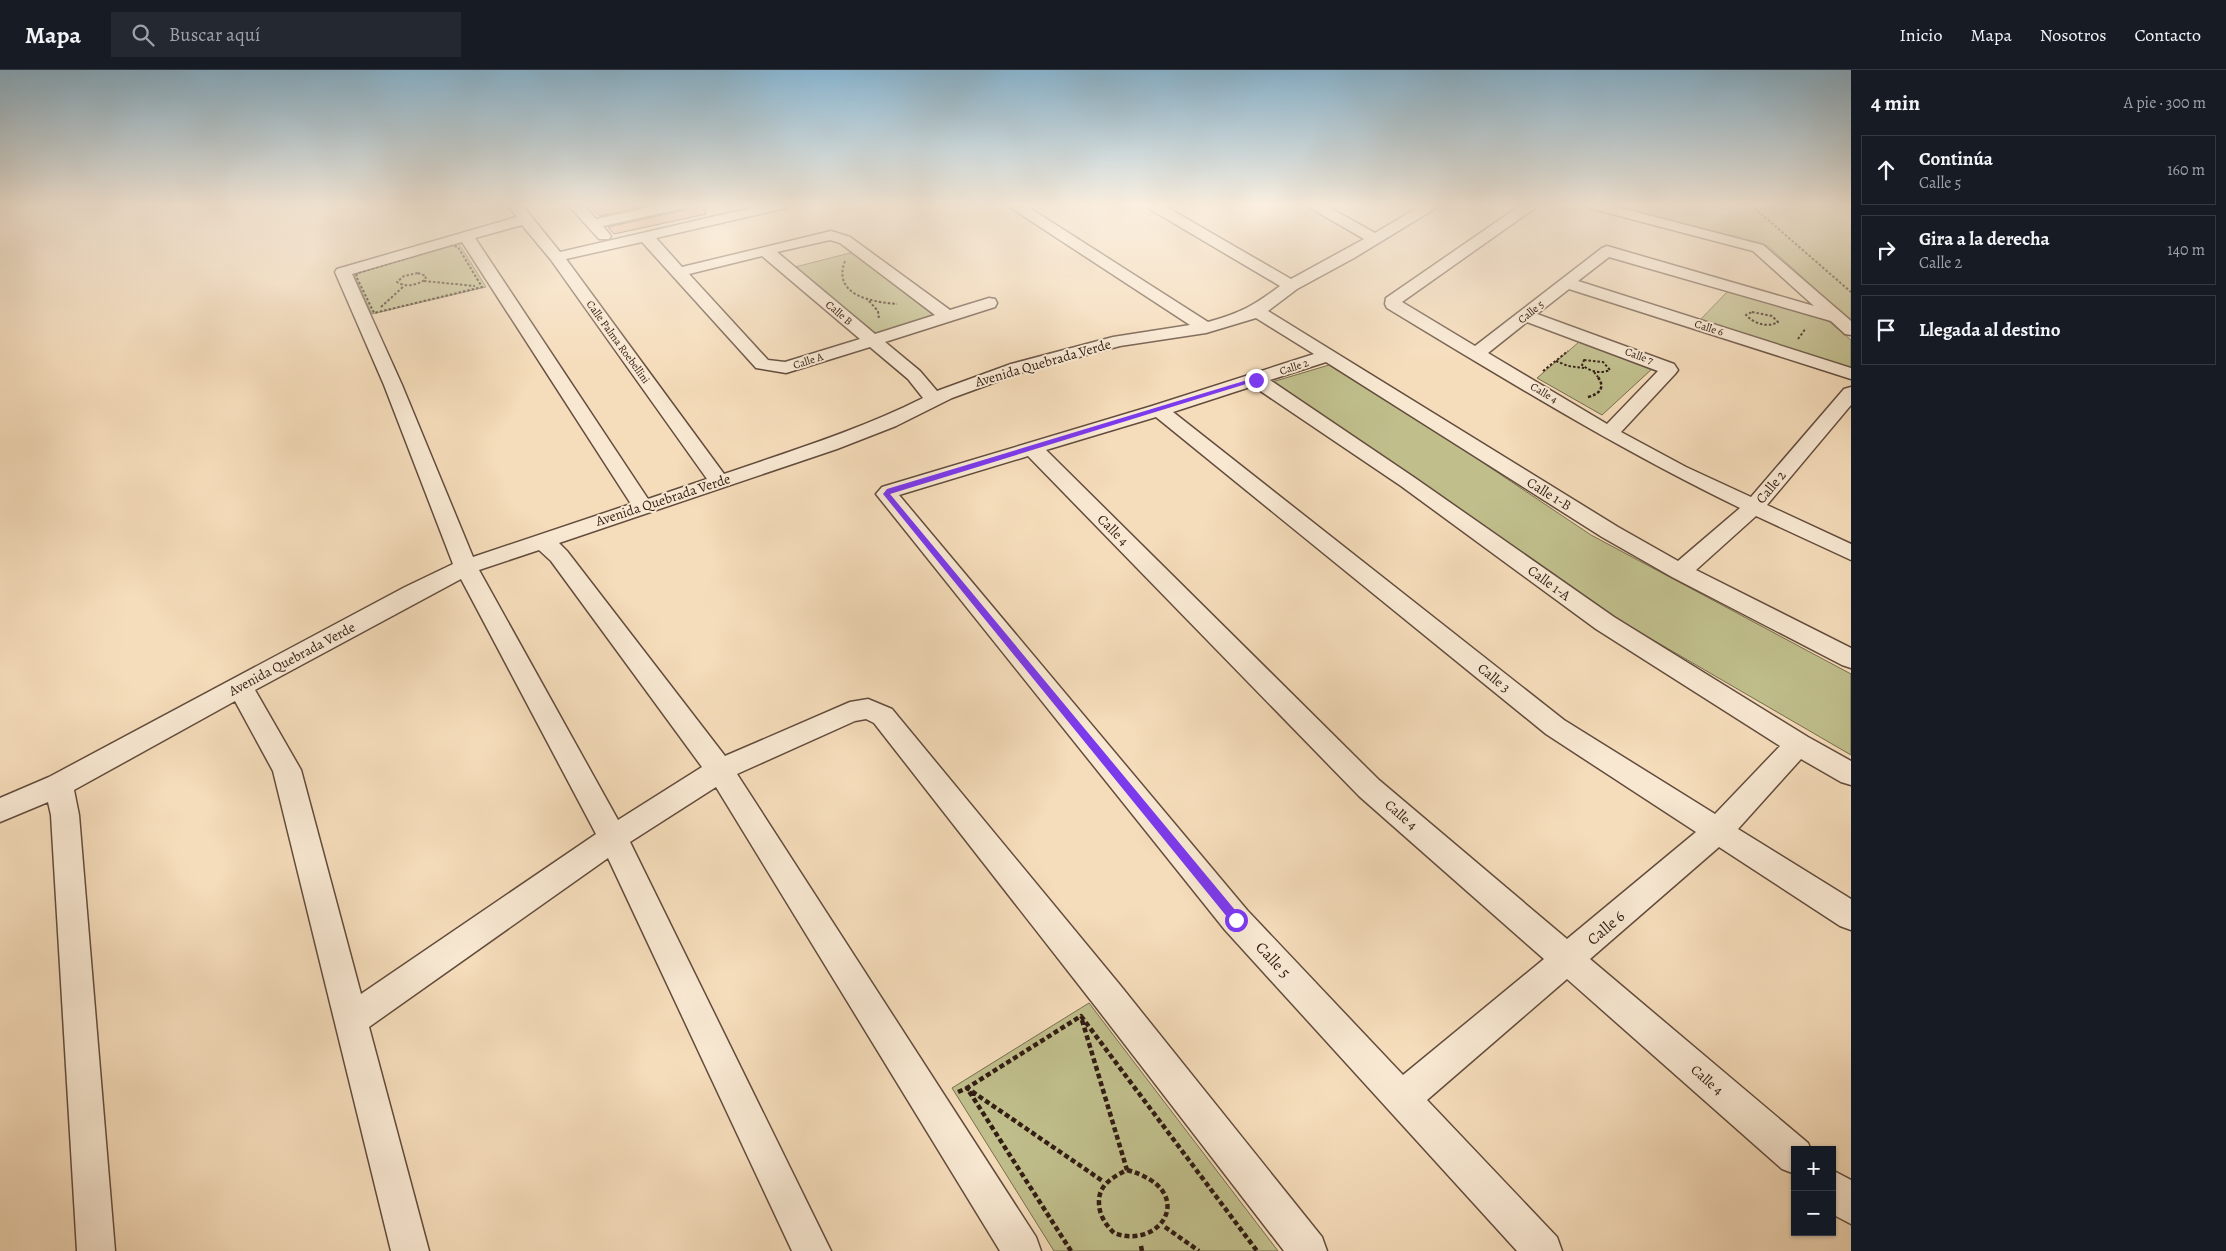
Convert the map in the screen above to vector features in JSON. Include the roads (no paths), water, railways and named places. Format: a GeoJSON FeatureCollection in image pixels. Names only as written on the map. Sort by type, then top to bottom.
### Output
{"type":"FeatureCollection","features":[{"type":"Feature","properties":{"kind":"street"},"geometry":{"type":"LineString","coordinates":[[384,260],[343,272],[368,314],[393,385],[466,568],[613,838],[812,1251]]}},
{"type":"Feature","properties":{"kind":"street"},"geometry":{"type":"LineString","coordinates":[[478,260],[490,285],[643,507]]}},
{"type":"Feature","properties":{"kind":"street","name":"Calle Palma Roebellini"},"geometry":{"type":"LineString","coordinates":[[558,260],[719,482]]}},
{"type":"Feature","properties":{"kind":"street","name":"Calle A"},"geometry":{"type":"LineString","coordinates":[[667,260],[762,364],[766,366],[786,368],[989,303]]}},
{"type":"Feature","properties":{"kind":"street"},"geometry":{"type":"LineString","coordinates":[[678,272],[725,260]]}},
{"type":"Feature","properties":{"kind":"street","name":"Calle B"},"geometry":{"type":"LineString","coordinates":[[777,260],[939,397]]}},
{"type":"Feature","properties":{"kind":"street"},"geometry":{"type":"LineString","coordinates":[[873,260],[947,316]]}},
{"type":"Feature","properties":{"kind":"street"},"geometry":{"type":"LineString","coordinates":[[1101,260],[1206,328]]}},
{"type":"Feature","properties":{"kind":"street"},"geometry":{"type":"LineString","coordinates":[[1247,260],[1291,286]]}},
{"type":"Feature","properties":{"kind":"street","name":"Avenida Quebrada Verde"},"geometry":{"type":"LineString","coordinates":[[0,810],[59,785],[405,598],[466,568],[543,540],[830,446],[889,422],[939,397],[1059,356],[1119,341],[1206,328],[1239,319],[1257,311],[1291,286],[1339,260]]}},
{"type":"Feature","properties":{"kind":"street","name":"Calle 4"},"geometry":{"type":"LineString","coordinates":[[1449,260],[1394,298],[1393,304],[1478,353],[1609,433],[1679,471],[1851,553]]}},
{"type":"Feature","properties":{"kind":"street","name":"Calle 5"},"geometry":{"type":"LineString","coordinates":[[1478,353],[1596,260]]}},
{"type":"Feature","properties":{"kind":"street","name":"Calle 5"},"geometry":{"type":"LineString","coordinates":[[1638,260],[1838,318]]}},
{"type":"Feature","properties":{"kind":"street"},"geometry":{"type":"LineString","coordinates":[[1772,260],[1851,330]]}},
{"type":"Feature","properties":{"kind":"street","name":"Calle 6"},"geometry":{"type":"LineString","coordinates":[[1567,283],[1851,374]]}},
{"type":"Feature","properties":{"kind":"street","name":"Calle 1-B"},"geometry":{"type":"LineString","coordinates":[[1257,311],[1610,532],[1680,572],[1851,659]]}},
{"type":"Feature","properties":{"kind":"street","name":"Calle 7"},"geometry":{"type":"LineString","coordinates":[[1526,316],[1665,366],[1669,370],[1609,433]]}},
{"type":"Feature","properties":{"kind":"street","name":"Calle 2"},"geometry":{"type":"LineString","coordinates":[[887,494],[889,491],[1159,410],[1330,355]]}},
{"type":"Feature","properties":{"kind":"street","name":"Calle 1-A"},"geometry":{"type":"LineString","coordinates":[[1256,380],[1408,482],[1605,623],[1798,744],[1851,774]]}},
{"type":"Feature","properties":{"kind":"street","name":"Calle 2"},"geometry":{"type":"LineString","coordinates":[[1680,572],[1754,507],[1851,393]]}},
{"type":"Feature","properties":{"kind":"street","name":"Calle 3"},"geometry":{"type":"LineString","coordinates":[[1159,410],[1555,727],[1851,916]]}},
{"type":"Feature","properties":{"kind":"street","name":"Calle 4"},"geometry":{"type":"LineString","coordinates":[[1032,448],[1369,788],[1791,1153]]}},
{"type":"Feature","properties":{"kind":"street","name":"Calle 5"},"geometry":{"type":"LineString","coordinates":[[887,494],[1236,920],[1543,1251]]}},
{"type":"Feature","properties":{"kind":"street"},"geometry":{"type":"LineString","coordinates":[[543,540],[558,556],[720,770],[1022,1251]]}},
{"type":"Feature","properties":{"kind":"street"},"geometry":{"type":"LineString","coordinates":[[240,687],[287,770],[410,1251]]}},
{"type":"Feature","properties":{"kind":"street"},"geometry":{"type":"LineString","coordinates":[[351,1020],[613,838],[720,770],[850,712],[868,709],[883,716],[1108,996],[1308,1251]]}},
{"type":"Feature","properties":{"kind":"street","name":"Calle 6"},"geometry":{"type":"LineString","coordinates":[[1402,1099],[1718,831],[1798,744]]}},
{"type":"Feature","properties":{"kind":"street"},"geometry":{"type":"LineString","coordinates":[[59,785],[65,816],[96,1251]]}},
{"type":"Feature","properties":{"kind":"street"},"geometry":{"type":"LineString","coordinates":[[1834,1191],[1851,1205]]}}]}
